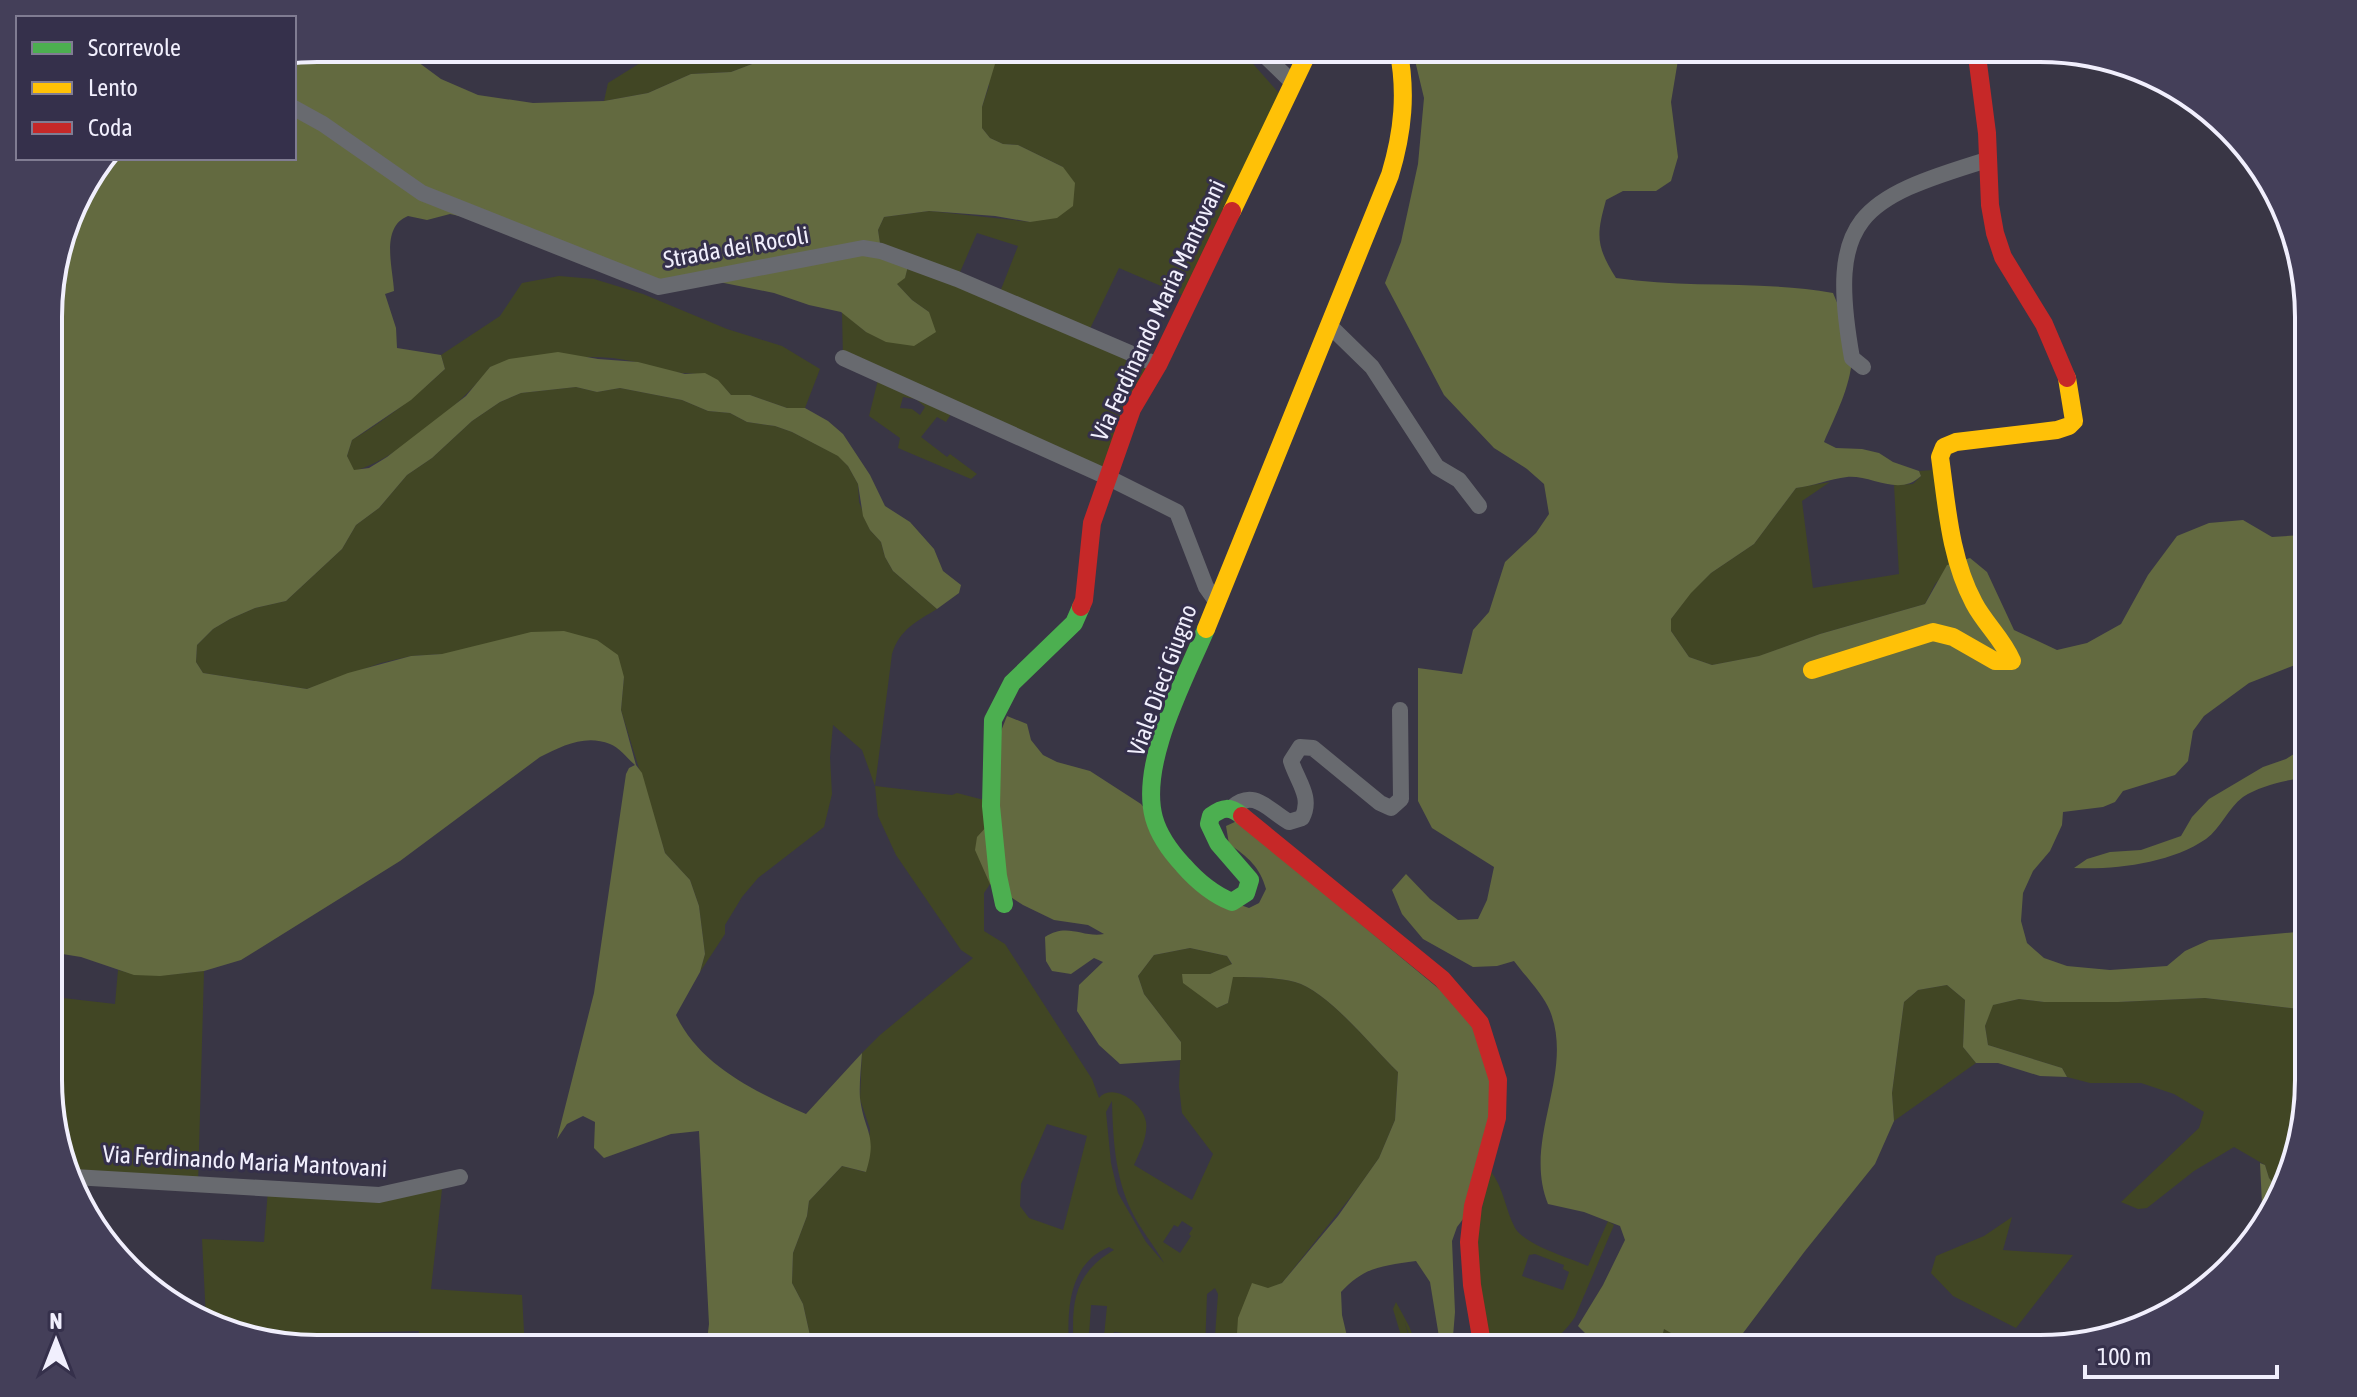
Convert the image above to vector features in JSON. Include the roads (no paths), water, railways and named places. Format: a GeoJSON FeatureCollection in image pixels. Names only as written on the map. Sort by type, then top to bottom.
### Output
{"type":"FeatureCollection","features":[{"type":"Feature","properties":{"kind":"street"},"geometry":{"type":"LineString","coordinates":[[1271,62],[1293,83]]}},
{"type":"Feature","properties":{"kind":"street","name":"Via Ferdinando Maria Mantovani"},"geometry":{"type":"LineString","coordinates":[[1004,904],[991,806],[993,720],[1012,683],[1074,623],[1084,600],[1092,523],[1132,409],[1158,365],[1303,62]]}},
{"type":"Feature","properties":{"kind":"street","name":"Viale Dieci Giugno"},"geometry":{"type":"LineString","coordinates":[[1231,808],[1217,810],[1207,829],[1250,880],[1246,893],[1232,902],[1215,896],[1174,858],[1160,839],[1152,816],[1153,774],[1162,739],[1216,601],[1390,175],[1402,136],[1405,87],[1401,62]]}},
{"type":"Feature","properties":{"kind":"street"},"geometry":{"type":"LineString","coordinates":[[1812,670],[1933,632],[1952,637],[1990,660],[2002,663],[2012,661],[2008,649],[1975,604],[1961,576],[1951,547],[1940,457],[1944,447],[1956,442],[2069,426],[2074,421],[2075,405],[2057,350],[1999,248],[1988,206],[1987,133],[1978,62]]}},
{"type":"Feature","properties":{"kind":"street","name":"Strada dei Rocoli"},"geometry":{"type":"LineString","coordinates":[[296,109],[323,124],[422,193],[659,287],[847,251],[872,249],[957,279],[1158,365]]}},
{"type":"Feature","properties":{"kind":"street"},"geometry":{"type":"LineString","coordinates":[[1863,367],[1852,358],[1843,269],[1852,236],[1864,216],[1885,198],[1915,183],[1987,160]]}},
{"type":"Feature","properties":{"kind":"street"},"geometry":{"type":"LineString","coordinates":[[1330,326],[1372,367],[1437,467],[1459,480],[1479,506]]}},
{"type":"Feature","properties":{"kind":"street"},"geometry":{"type":"LineString","coordinates":[[843,358],[1107,477],[1177,512],[1206,587],[1216,601]]}},
{"type":"Feature","properties":{"kind":"street"},"geometry":{"type":"LineString","coordinates":[[1400,710],[1401,799],[1391,808],[1380,803],[1313,748],[1300,747],[1291,761],[1307,799],[1302,818],[1289,822],[1254,798],[1241,799],[1231,808],[1442,979],[1480,1023],[1498,1080],[1497,1118],[1473,1206],[1469,1242],[1480,1334]]}},
{"type":"Feature","properties":{"kind":"street","name":"Via Ferdinando Maria Mantovani"},"geometry":{"type":"LineString","coordinates":[[81,1177],[379,1195],[460,1177]]}}]}
